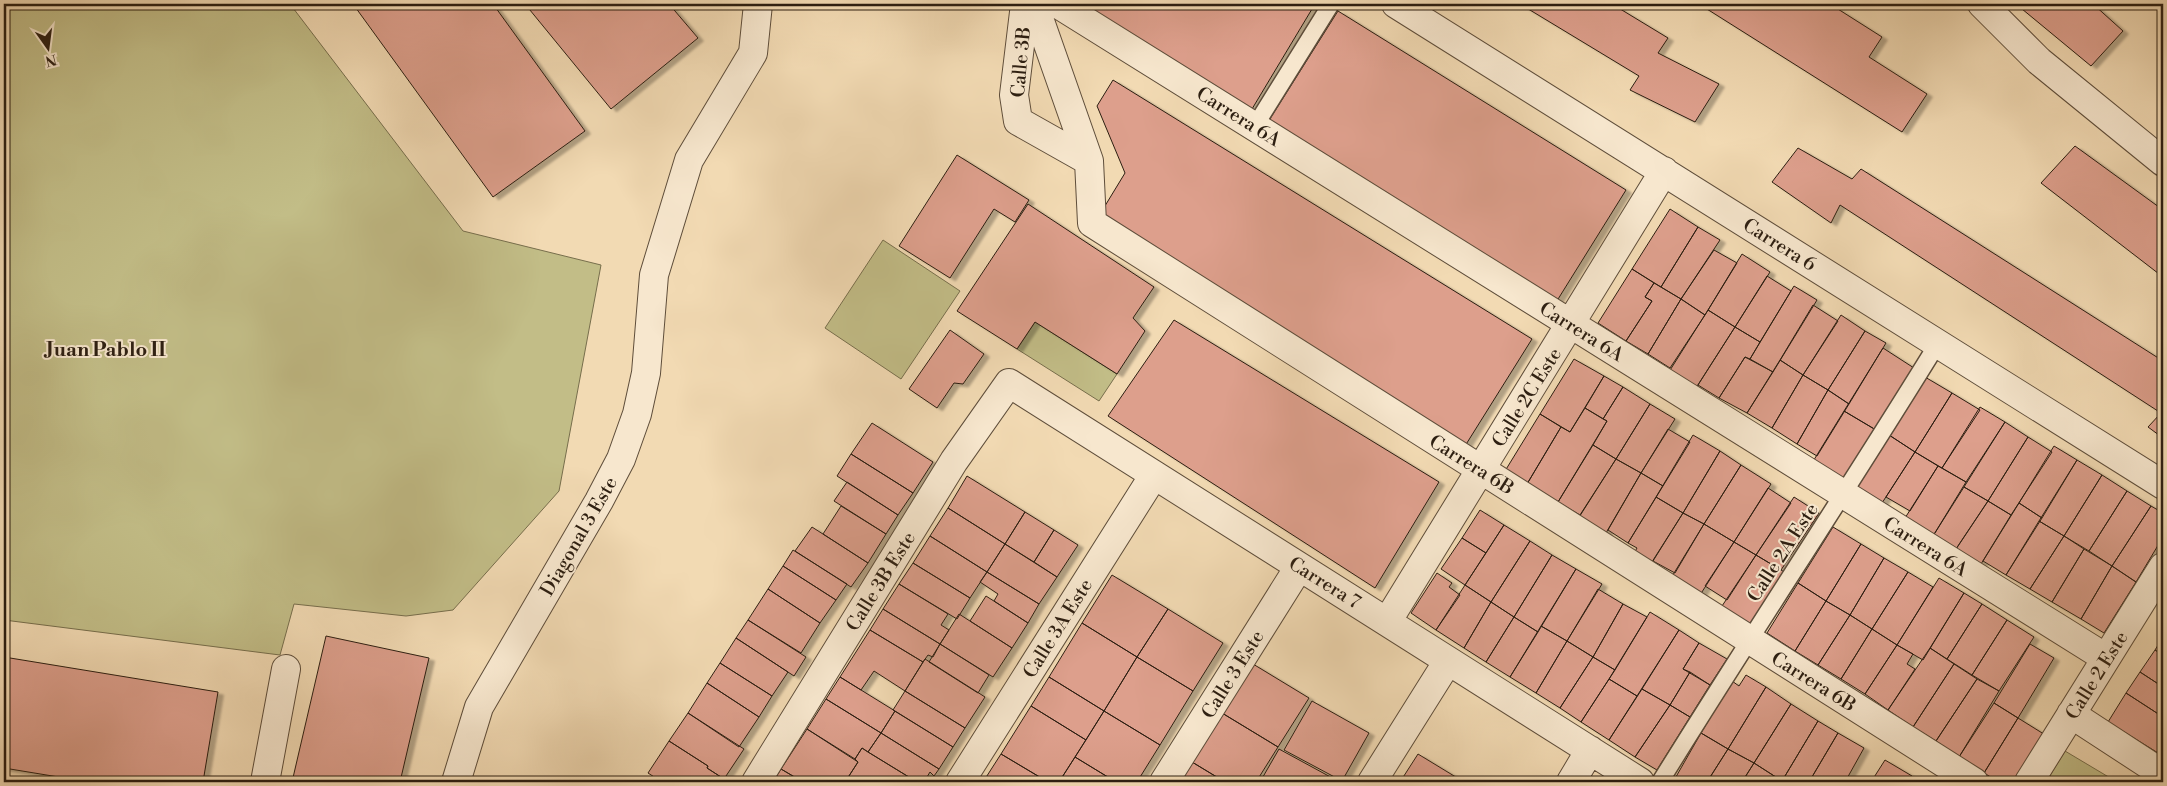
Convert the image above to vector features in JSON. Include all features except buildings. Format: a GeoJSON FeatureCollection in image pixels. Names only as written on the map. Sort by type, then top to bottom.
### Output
{"type":"FeatureCollection","features":[{"type":"Feature","properties":{"kind":"street","name":"Diagonal 3 Este"},"geometry":{"type":"LineString","coordinates":[[456,782],[479,707],[599,501],[621,459],[637,414],[646,373],[654,275],[689,160],[752,54],[758,4]]}},
{"type":"Feature","properties":{"kind":"street","name":"Calle 3B"},"geometry":{"type":"LineString","coordinates":[[1026,4],[1014,95],[1018,120],[1089,161]]}},
{"type":"Feature","properties":{"kind":"street"},"geometry":{"type":"LineString","coordinates":[[1034,4],[1089,161]]}},
{"type":"Feature","properties":{"kind":"street","name":"Carrera 6A"},"geometry":{"type":"LineString","coordinates":[[1058,4],[2106,658]]}},
{"type":"Feature","properties":{"kind":"street","name":"Carrera 6"},"geometry":{"type":"LineString","coordinates":[[1396,4],[2163,485]]}},
{"type":"Feature","properties":{"kind":"street"},"geometry":{"type":"LineString","coordinates":[[1982,4],[2039,61],[2163,162]]}},
{"type":"Feature","properties":{"kind":"street","name":"Carrera 6B"},"geometry":{"type":"LineString","coordinates":[[1089,161],[1092,223],[1974,782]]}},
{"type":"Feature","properties":{"kind":"street","name":"Calle 2C Este"},"geometry":{"type":"LineString","coordinates":[[1388,622],[1664,171]]}},
{"type":"Feature","properties":{"kind":"street","name":"Carrera 7"},"geometry":{"type":"LineString","coordinates":[[1009,383],[1640,782]]}},
{"type":"Feature","properties":{"kind":"street","name":"Calle 3B Este"},"geometry":{"type":"LineString","coordinates":[[756,782],[954,461],[1009,383]]}},
{"type":"Feature","properties":{"kind":"street","name":"Calle 3A Este"},"geometry":{"type":"LineString","coordinates":[[960,782],[1154,475]]}},
{"type":"Feature","properties":{"kind":"street","name":"Calle 3 Este"},"geometry":{"type":"LineString","coordinates":[[1164,782],[1300,566]]}},
{"type":"Feature","properties":{"kind":"street","name":"Calle 2 Este"},"geometry":{"type":"LineString","coordinates":[[2029,782],[2163,567]]}},
{"type":"Feature","properties":{"kind":"street"},"geometry":{"type":"LineString","coordinates":[[1372,782],[1448,661]]}},
{"type":"Feature","properties":{"kind":"street"},"geometry":{"type":"LineString","coordinates":[[265,782],[286,669]]}},
{"type":"Feature","properties":{"kind":"street"},"geometry":{"type":"LineString","coordinates":[[2071,714],[2163,774]]}},
{"type":"Feature","properties":{"kind":"street"},"geometry":{"type":"LineString","coordinates":[[1571,782],[1590,750]]}},
{"type":"Feature","properties":{"kind":"lane"},"geometry":{"type":"LineString","coordinates":[[1255,126],[1331,4]]}},
{"type":"Feature","properties":{"kind":"lane","name":"Calle 2A Este"},"geometry":{"type":"LineString","coordinates":[[1660,782],[1748,639],[1844,495],[1938,344]]}},
{"type":"Feature","properties":{"kind":"shaded area"},"geometry":{"type":"Polygon","coordinates":[[[4,4],[290,4],[463,231],[601,265],[559,491],[453,610],[406,616],[294,604],[280,655],[4,620],[4,4]]]}},
{"type":"Feature","properties":{"kind":"shaded area"},"geometry":{"type":"Polygon","coordinates":[[[883,240],[960,291],[901,379],[825,328],[883,240]]]}},
{"type":"Feature","properties":{"kind":"shaded area"},"geometry":{"type":"Polygon","coordinates":[[[1035,322],[1117,374],[1099,401],[1017,349],[1035,322]]]}},
{"type":"Feature","properties":{"kind":"shaded area"},"geometry":{"type":"Polygon","coordinates":[[[2065,751],[2117,782],[2046,782],[2065,751]]]}},
{"type":"Feature","properties":{"kind":"district","name":"Juan Pablo II"},"geometry":{"type":"Point","coordinates":[106,349]}}]}
